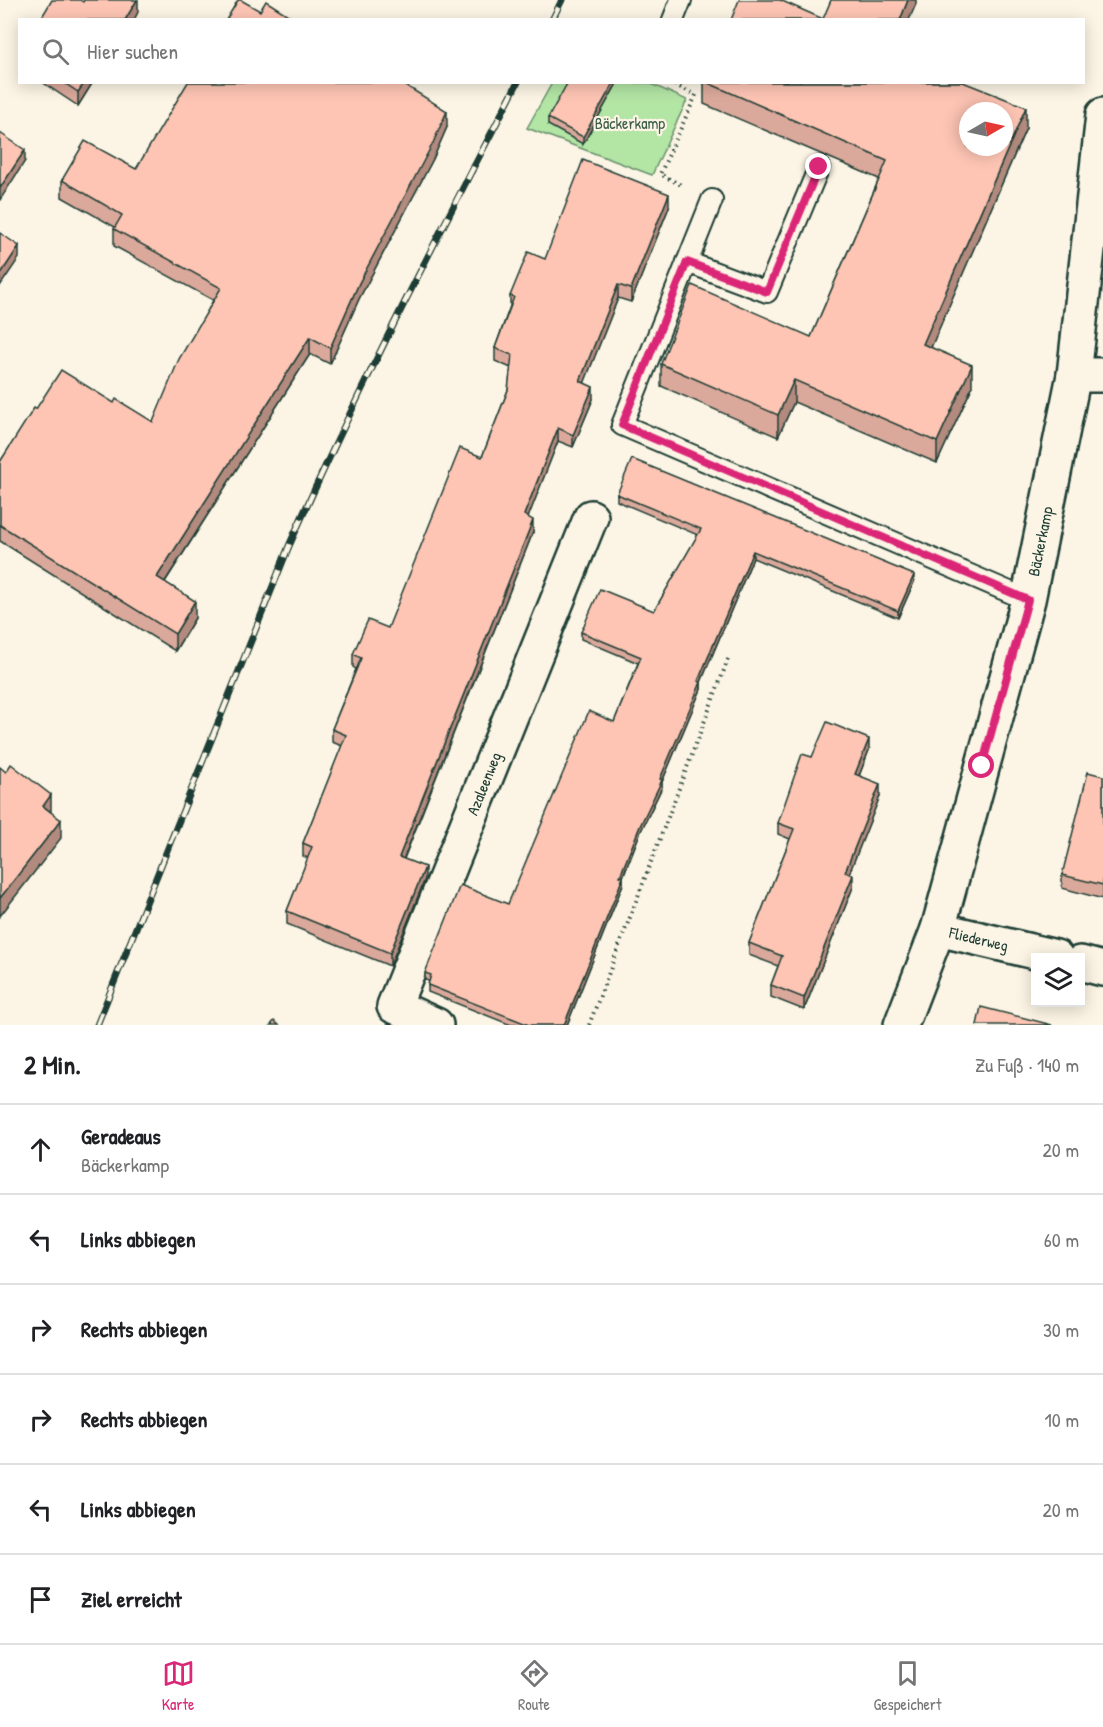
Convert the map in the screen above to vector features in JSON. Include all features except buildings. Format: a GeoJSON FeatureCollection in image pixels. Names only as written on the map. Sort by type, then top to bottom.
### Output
{"type":"FeatureCollection","features":[{"type":"Feature","properties":{"kind":"street","name":"Bäckerkamp"},"geometry":{"type":"LineString","coordinates":[[901,1025],[938,929],[1089,375],[1103,115]]}},
{"type":"Feature","properties":{"kind":"street","name":"Azaleenweg"},"geometry":{"type":"LineString","coordinates":[[436,1025],[394,1006],[591,517]]}},
{"type":"Feature","properties":{"kind":"street","name":"Fliederweg"},"geometry":{"type":"LineString","coordinates":[[938,929],[1039,953]]}},
{"type":"Feature","properties":{"kind":"street"},"geometry":{"type":"LineString","coordinates":[[1085,964],[1103,969]]}},
{"type":"Feature","properties":{"kind":"lane"},"geometry":{"type":"LineString","coordinates":[[674,18],[681,0]]}},
{"type":"Feature","properties":{"kind":"lane"},"geometry":{"type":"LineString","coordinates":[[687,262],[767,292],[819,167]]}},
{"type":"Feature","properties":{"kind":"lane"},"geometry":{"type":"LineString","coordinates":[[712,200],[622,425],[1028,600]]}},
{"type":"Feature","properties":{"kind":"path"},"geometry":{"type":"LineString","coordinates":[[673,84],[696,95],[660,174],[712,200]]}},
{"type":"Feature","properties":{"kind":"path"},"geometry":{"type":"LineString","coordinates":[[589,1025],[729,657]]}},
{"type":"Feature","properties":{"kind":"green space","name":"Bäckerkamp"},"geometry":{"type":"Polygon","coordinates":[[[551,84],[651,84],[687,100],[652,175],[527,128],[551,84]]]}},
{"type":"Feature","properties":{"kind":"railway"},"geometry":{"type":"LineString","coordinates":[[553,18],[562,0]]}},
{"type":"Feature","properties":{"kind":"railway"},"geometry":{"type":"LineString","coordinates":[[97,1025],[289,546],[371,370],[517,84]]}},
{"type":"Feature","properties":{"kind":"route"},"geometry":{"type":"LineString","coordinates":[[819,167],[767,292],[687,262],[622,425],[1028,600],[982,766]]}}]}
